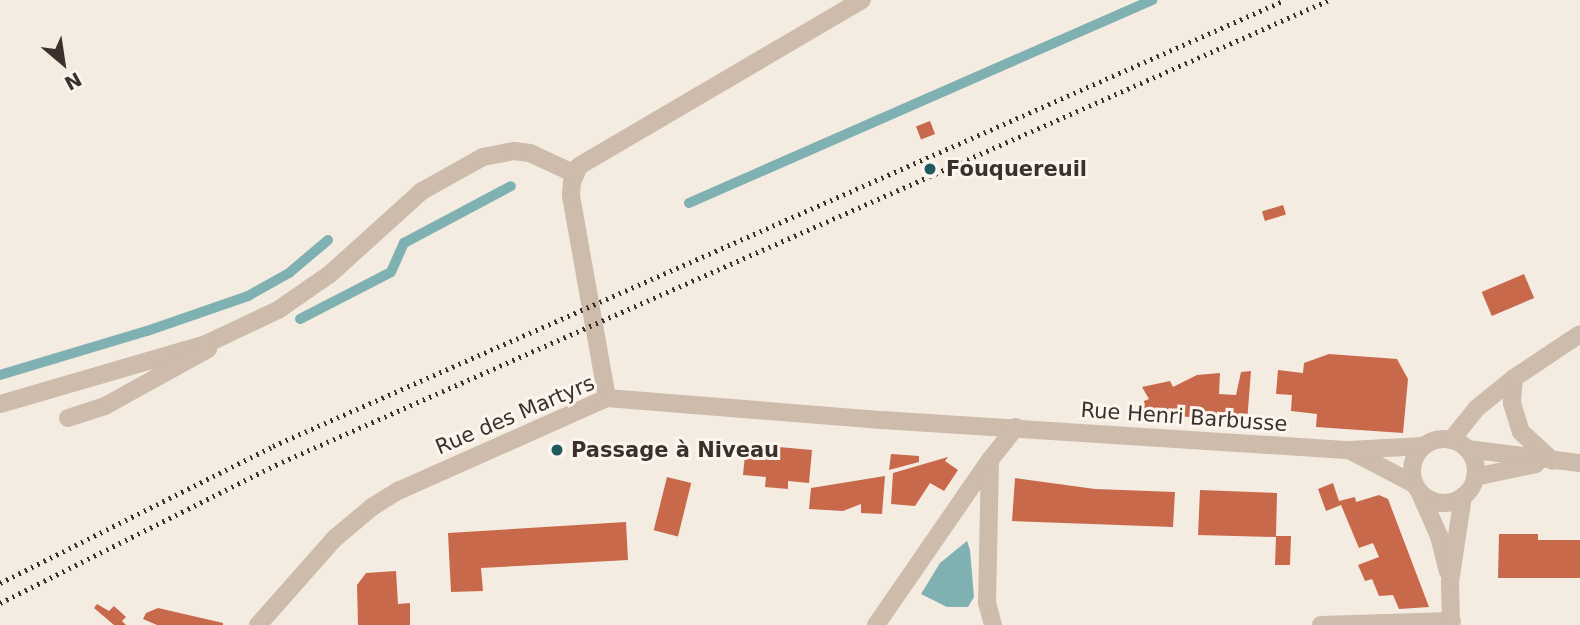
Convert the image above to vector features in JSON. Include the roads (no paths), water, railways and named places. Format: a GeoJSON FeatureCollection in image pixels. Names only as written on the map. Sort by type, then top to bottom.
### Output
{"type":"FeatureCollection","features":[{"type":"Feature","properties":{"kind":"street"},"geometry":{"type":"LineString","coordinates":[[607,398],[572,195],[575,174],[584,161],[862,0]]}},
{"type":"Feature","properties":{"kind":"street"},"geometry":{"type":"LineString","coordinates":[[0,404],[206,344],[278,310],[309,290],[422,191],[460,167],[483,157],[514,151],[552,161],[575,174]]}},
{"type":"Feature","properties":{"kind":"street"},"geometry":{"type":"LineString","coordinates":[[68,418],[105,406],[140,388],[191,361],[230,333]]}},
{"type":"Feature","properties":{"kind":"street"},"geometry":{"type":"LineString","coordinates":[[1451,440],[1477,408],[1514,378],[1580,334]]}},
{"type":"Feature","properties":{"kind":"street"},"geometry":{"type":"LineString","coordinates":[[1514,378],[1512,403],[1521,432],[1552,461]]}},
{"type":"Feature","properties":{"kind":"street","name":"Rue des Martyrs"},"geometry":{"type":"LineString","coordinates":[[258,625],[334,539],[372,507],[398,491],[607,398],[1016,427]]}},
{"type":"Feature","properties":{"kind":"street"},"geometry":{"type":"LineString","coordinates":[[876,625],[990,460],[1016,427]]}},
{"type":"Feature","properties":{"kind":"street","name":"Rue Henri Barbusse"},"geometry":{"type":"LineString","coordinates":[[1016,427],[1349,450],[1424,446]]}},
{"type":"Feature","properties":{"kind":"street"},"geometry":{"type":"LineString","coordinates":[[1321,625],[1452,623],[1450,582],[1439,536],[1417,488],[1413,463],[1424,446],[1442,439],[1451,440],[1467,449],[1580,463]]}},
{"type":"Feature","properties":{"kind":"street"},"geometry":{"type":"LineString","coordinates":[[1450,582],[1463,496],[1475,477],[1475,467],[1467,449]]}},
{"type":"Feature","properties":{"kind":"street","name":"Rue Henri Barbusse"},"geometry":{"type":"LineString","coordinates":[[1349,450],[1417,488]]}},
{"type":"Feature","properties":{"kind":"street"},"geometry":{"type":"LineString","coordinates":[[990,460],[987,603],[993,625]]}},
{"type":"Feature","properties":{"kind":"street"},"geometry":{"type":"LineString","coordinates":[[1475,477],[1552,461]]}},
{"type":"Feature","properties":{"kind":"street"},"geometry":{"type":"LineString","coordinates":[[1417,488],[1437,502],[1463,496]]}},
{"type":"Feature","properties":{"kind":"water"},"geometry":{"type":"Polygon","coordinates":[[[967,541],[974,597],[968,607],[947,607],[921,594],[940,563],[967,541]]]}},
{"type":"Feature","properties":{"kind":"waterway"},"geometry":{"type":"LineString","coordinates":[[689,203],[1152,0]]}},
{"type":"Feature","properties":{"kind":"waterway"},"geometry":{"type":"LineString","coordinates":[[300,319],[391,272],[404,243],[511,186]]}},
{"type":"Feature","properties":{"kind":"waterway"},"geometry":{"type":"LineString","coordinates":[[0,375],[147,331],[248,296],[289,273],[328,240]]}},
{"type":"Feature","properties":{"kind":"railway"},"geometry":{"type":"LineString","coordinates":[[0,583],[273,446],[1285,0]]}},
{"type":"Feature","properties":{"kind":"railway"},"geometry":{"type":"LineString","coordinates":[[0,603],[282,462],[1329,0]]}},
{"type":"Feature","properties":{"kind":"place","name":"Fouquereuil"},"geometry":{"type":"Point","coordinates":[930,169]}},
{"type":"Feature","properties":{"kind":"place","name":"Passage à Niveau"},"geometry":{"type":"Point","coordinates":[557,450]}}]}
